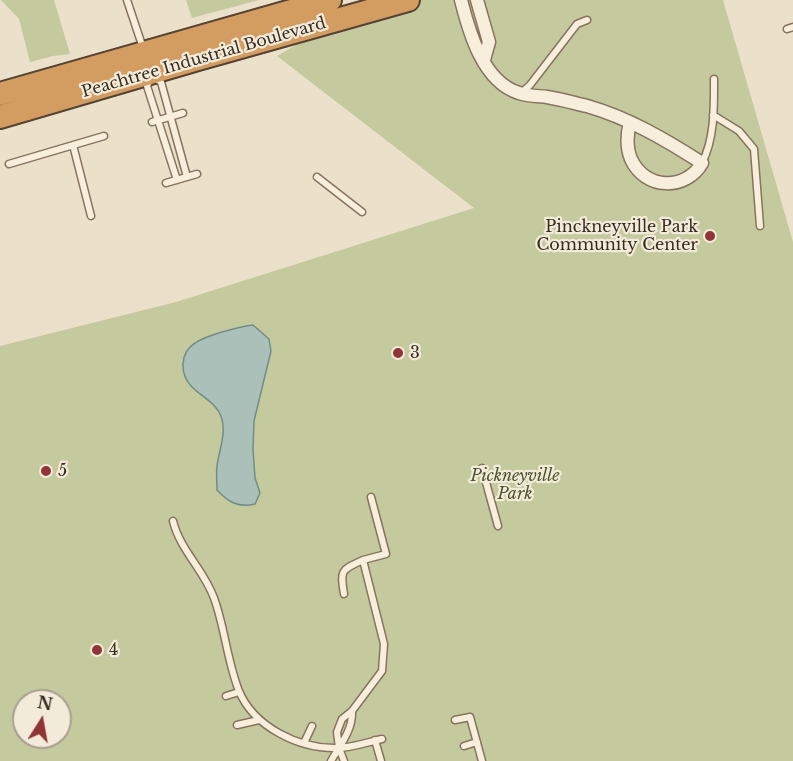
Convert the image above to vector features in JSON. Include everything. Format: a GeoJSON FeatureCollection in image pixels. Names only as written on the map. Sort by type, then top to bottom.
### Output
{"type":"FeatureCollection","features":[{"type":"Feature","properties":{"kind":"highway","name":"Peachtree Industrial Boulevard"},"geometry":{"type":"LineString","coordinates":[[0,117],[149,67],[330,0]]}},
{"type":"Feature","properties":{"kind":"highway","name":"Peachtree Industrial Boulevard"},"geometry":{"type":"LineString","coordinates":[[0,94],[149,67],[408,0]]}},
{"type":"Feature","properties":{"kind":"street"},"geometry":{"type":"LineString","coordinates":[[461,0],[474,47],[500,81],[520,94],[549,97],[588,106],[630,122],[653,132],[702,163],[697,173],[673,184],[660,183],[646,177],[636,169],[630,157],[627,134],[630,122]]}},
{"type":"Feature","properties":{"kind":"street"},"geometry":{"type":"LineString","coordinates":[[477,0],[489,42],[484,60]]}},
{"type":"Feature","properties":{"kind":"lane"},"geometry":{"type":"LineString","coordinates":[[127,0],[149,67],[161,82],[187,177]]}},
{"type":"Feature","properties":{"kind":"lane"},"geometry":{"type":"LineString","coordinates":[[520,94],[530,85],[577,24],[587,20]]}},
{"type":"Feature","properties":{"kind":"lane"},"geometry":{"type":"LineString","coordinates":[[149,67],[147,86],[155,121],[177,180]]}},
{"type":"Feature","properties":{"kind":"lane"},"geometry":{"type":"LineString","coordinates":[[702,163],[709,149],[714,79]]}},
{"type":"Feature","properties":{"kind":"lane"},"geometry":{"type":"LineString","coordinates":[[155,121],[183,113]]}},
{"type":"Feature","properties":{"kind":"lane"},"geometry":{"type":"LineString","coordinates":[[713,115],[739,131],[754,149],[760,226]]}},
{"type":"Feature","properties":{"kind":"lane"},"geometry":{"type":"LineString","coordinates":[[9,164],[104,136]]}},
{"type":"Feature","properties":{"kind":"lane"},"geometry":{"type":"LineString","coordinates":[[73,146],[91,216]]}},
{"type":"Feature","properties":{"kind":"lane"},"geometry":{"type":"LineString","coordinates":[[166,183],[197,174]]}},
{"type":"Feature","properties":{"kind":"lane"},"geometry":{"type":"LineString","coordinates":[[317,177],[362,212]]}},
{"type":"Feature","properties":{"kind":"lane"},"geometry":{"type":"LineString","coordinates":[[482,468],[498,526]]}},
{"type":"Feature","properties":{"kind":"lane"},"geometry":{"type":"LineString","coordinates":[[344,594],[341,575],[345,568],[386,554],[371,497]]}},
{"type":"Feature","properties":{"kind":"lane"},"geometry":{"type":"LineString","coordinates":[[173,521],[177,535],[213,596],[239,692],[259,720],[280,733],[311,746],[339,748],[378,740],[381,761]]}},
{"type":"Feature","properties":{"kind":"lane"},"geometry":{"type":"LineString","coordinates":[[344,761],[336,732],[342,719],[352,711],[382,671],[384,644],[363,560]]}},
{"type":"Feature","properties":{"kind":"lane"},"geometry":{"type":"LineString","coordinates":[[225,696],[239,692]]}},
{"type":"Feature","properties":{"kind":"lane"},"geometry":{"type":"LineString","coordinates":[[331,761],[350,730],[352,711]]}},
{"type":"Feature","properties":{"kind":"lane"},"geometry":{"type":"LineString","coordinates":[[455,720],[470,717],[482,761]]}},
{"type":"Feature","properties":{"kind":"lane"},"geometry":{"type":"LineString","coordinates":[[237,725],[259,720]]}},
{"type":"Feature","properties":{"kind":"lane"},"geometry":{"type":"LineString","coordinates":[[304,743],[312,726]]}},
{"type":"Feature","properties":{"kind":"lane"},"geometry":{"type":"LineString","coordinates":[[464,746],[477,742]]}},
{"type":"Feature","properties":{"kind":"green space"},"geometry":{"type":"Polygon","coordinates":[[[1,0],[54,0],[70,54],[30,62],[19,19],[1,0]]]}},
{"type":"Feature","properties":{"kind":"green space"},"geometry":{"type":"Polygon","coordinates":[[[186,0],[259,0],[192,18],[186,0]]]}},
{"type":"Feature","properties":{"kind":"green space","name":"Pickneyville Park"},"geometry":{"type":"Polygon","coordinates":[[[374,0],[723,0],[793,242],[793,761],[0,761],[0,346],[176,302],[474,208],[277,56],[374,0]]]}},
{"type":"Feature","properties":{"kind":"water"},"geometry":{"type":"Polygon","coordinates":[[[253,325],[269,339],[271,351],[254,421],[255,478],[260,493],[255,504],[243,505],[229,501],[217,490],[217,466],[223,422],[219,411],[188,382],[183,364],[186,352],[200,340],[253,325]]]}},
{"type":"Feature","properties":{"kind":"place","name":"Pinckneyville Park Community Center"},"geometry":{"type":"Point","coordinates":[710,236]}},
{"type":"Feature","properties":{"kind":"place","name":"3"},"geometry":{"type":"Point","coordinates":[398,353]}},
{"type":"Feature","properties":{"kind":"place","name":"5"},"geometry":{"type":"Point","coordinates":[46,471]}},
{"type":"Feature","properties":{"kind":"place","name":"4"},"geometry":{"type":"Point","coordinates":[97,650]}}]}
